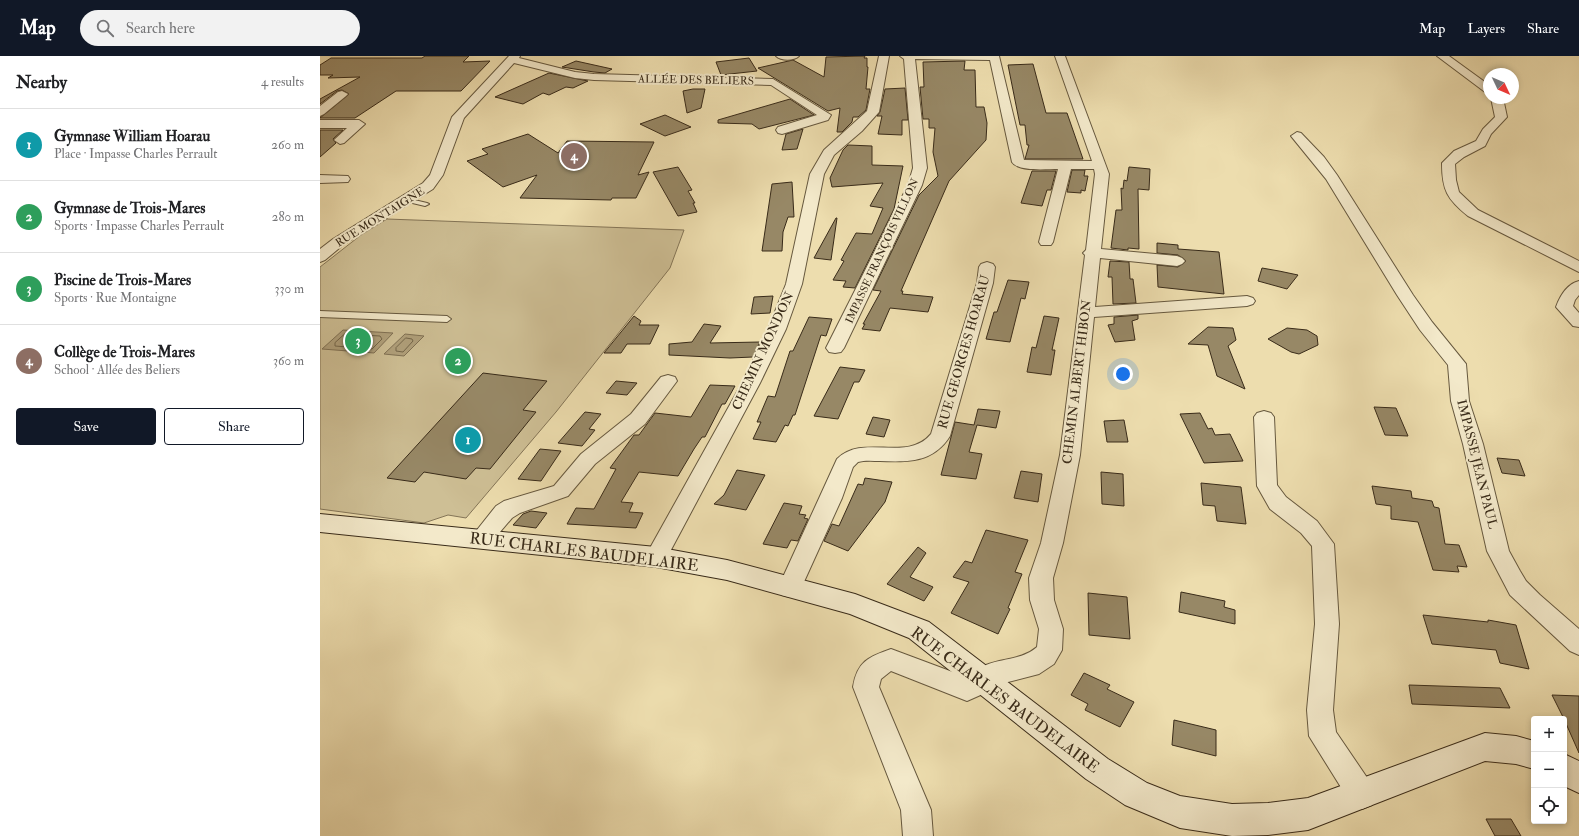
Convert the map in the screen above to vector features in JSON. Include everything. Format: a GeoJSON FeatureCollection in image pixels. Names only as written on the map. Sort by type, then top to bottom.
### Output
{"type":"FeatureCollection","features":[{"type":"Feature","properties":{"kind":"main road","name":"RUE CHARLES BAUDELAIRE"},"geometry":{"type":"LineString","coordinates":[[320,523],[656,557],[727,570],[855,605],[918,630],[1097,769],[1136,794],[1180,812],[1231,828],[1268,819],[1308,814],[1362,795],[1485,747],[1516,750],[1531,754]]}},
{"type":"Feature","properties":{"kind":"main road"},"geometry":{"type":"LineString","coordinates":[[1567,771],[1579,778]]}},
{"type":"Feature","properties":{"kind":"street"},"geometry":{"type":"LineString","coordinates":[[781,56],[794,56]]}},
{"type":"Feature","properties":{"kind":"street","name":"CHEMIN MONDON"},"geometry":{"type":"LineString","coordinates":[[656,557],[751,383],[777,329],[794,284],[817,174],[829,153],[858,128],[873,112],[884,56]]}},
{"type":"Feature","properties":{"kind":"street"},"geometry":{"type":"LineString","coordinates":[[905,56],[986,58],[994,56],[1018,162],[1022,164],[1065,166],[1100,165]]}},
{"type":"Feature","properties":{"kind":"street","name":"IMPASSE FRANÇOIS VILLON"},"geometry":{"type":"LineString","coordinates":[[835,348],[915,186],[920,168],[909,56]]}},
{"type":"Feature","properties":{"kind":"street","name":"CHEMIN ALBERT HIBON"},"geometry":{"type":"LineString","coordinates":[[918,836],[916,810],[866,687],[867,677],[872,669],[881,663],[890,660],[967,689],[985,681],[993,674],[1030,666],[1046,656],[1049,650],[1051,629],[1042,600],[1041,578],[1052,543],[1070,455],[1102,174],[1060,56]]}},
{"type":"Feature","properties":{"kind":"street"},"geometry":{"type":"LineString","coordinates":[[1442,56],[1483,86]]}},
{"type":"Feature","properties":{"kind":"street","name":"ALLÉE DES BELIERS"},"geometry":{"type":"LineString","coordinates":[[513,58],[575,74],[594,77],[773,82],[825,115],[824,117],[782,130]]}},
{"type":"Feature","properties":{"kind":"street","name":"RUE MONTAIGNE"},"geometry":{"type":"LineString","coordinates":[[320,257],[338,242],[428,186],[436,175],[458,117],[513,58]]}},
{"type":"Feature","properties":{"kind":"street"},"geometry":{"type":"LineString","coordinates":[[320,112],[342,94]]}},
{"type":"Feature","properties":{"kind":"street"},"geometry":{"type":"LineString","coordinates":[[1498,104],[1501,117],[1495,125],[1485,131],[1481,143],[1459,154],[1449,163],[1448,183],[1450,190],[1463,205],[1473,213],[1579,267]]}},
{"type":"Feature","properties":{"kind":"street"},"geometry":{"type":"LineString","coordinates":[[320,124],[359,124],[340,140]]}},
{"type":"Feature","properties":{"kind":"street","name":"IMPASSE JEAN PAUL"},"geometry":{"type":"LineString","coordinates":[[1297,136],[1319,160],[1332,178],[1378,254],[1421,320],[1457,364],[1460,401],[1473,444],[1498,551],[1518,588],[1579,644]]}},
{"type":"Feature","properties":{"kind":"street"},"geometry":{"type":"LineString","coordinates":[[1046,242],[1065,166]]}},
{"type":"Feature","properties":{"kind":"street"},"geometry":{"type":"LineString","coordinates":[[320,180],[343,179]]}},
{"type":"Feature","properties":{"kind":"street"},"geometry":{"type":"LineString","coordinates":[[1092,253],[1177,261]]}},
{"type":"Feature","properties":{"kind":"street","name":"RUE GEORGES HOARAU"},"geometry":{"type":"LineString","coordinates":[[790,588],[831,498],[844,464],[852,457],[859,454],[906,455],[919,452],[932,446],[940,436],[985,283],[987,267]]}},
{"type":"Feature","properties":{"kind":"street"},"geometry":{"type":"LineString","coordinates":[[1579,286],[1567,298],[1564,307],[1579,322]]}},
{"type":"Feature","properties":{"kind":"street"},"geometry":{"type":"LineString","coordinates":[[1086,314],[1247,301]]}},
{"type":"Feature","properties":{"kind":"street"},"geometry":{"type":"LineString","coordinates":[[480,540],[504,512],[512,507],[561,492],[588,459],[638,419],[668,382]]}},
{"type":"Feature","properties":{"kind":"street"},"geometry":{"type":"LineString","coordinates":[[1264,417],[1267,486],[1278,503],[1309,527],[1323,544],[1328,624],[1320,710],[1323,736],[1362,795]]}},
{"type":"Feature","properties":{"kind":"lane"},"geometry":{"type":"LineString","coordinates":[[406,200],[425,204]]}},
{"type":"Feature","properties":{"kind":"lane"},"geometry":{"type":"LineString","coordinates":[[320,314],[447,318]]}},
{"type":"Feature","properties":{"kind":"shaded area"},"geometry":{"type":"Polygon","coordinates":[[[387,219],[684,230],[670,268],[556,412],[466,518],[448,515],[424,523],[320,509],[320,267],[361,235],[387,219]]]}},
{"type":"Feature","properties":{"kind":"water"},"geometry":{"type":"Polygon","coordinates":[[[343,330],[393,333],[374,353],[322,349],[343,330]]]}},
{"type":"Feature","properties":{"kind":"water"},"geometry":{"type":"Polygon","coordinates":[[[405,334],[424,336],[404,356],[384,354],[405,334]]]}},
{"type":"Feature","properties":{"kind":"building"},"geometry":{"type":"Polygon","coordinates":[[[425,56],[469,56],[463,62],[490,61],[461,91],[396,91],[355,118],[320,118],[349,94],[342,90],[337,91],[320,104],[320,99],[360,77],[328,78],[333,75],[320,75],[320,65],[331,58],[422,58],[425,56]]]}},
{"type":"Feature","properties":{"kind":"building"},"geometry":{"type":"Polygon","coordinates":[[[865,56],[864,58],[867,58],[868,67],[866,89],[870,89],[866,110],[858,117],[853,117],[852,122],[842,132],[837,132],[840,108],[828,111],[758,68],[793,60],[824,77],[826,57],[865,56]]]}},
{"type":"Feature","properties":{"kind":"building"},"geometry":{"type":"Polygon","coordinates":[[[749,58],[757,71],[721,75],[716,62],[749,58]]]}},
{"type":"Feature","properties":{"kind":"building"},"geometry":{"type":"Polygon","coordinates":[[[576,61],[612,69],[605,73],[562,67],[576,61]]]}},
{"type":"Feature","properties":{"kind":"building"},"geometry":{"type":"Polygon","coordinates":[[[965,61],[964,70],[975,70],[976,107],[984,107],[987,123],[986,140],[949,181],[901,291],[903,291],[902,294],[933,297],[928,312],[890,308],[880,331],[862,329],[865,324],[863,324],[881,291],[873,290],[919,195],[938,176],[933,152],[935,128],[929,128],[929,119],[923,119],[920,87],[924,87],[923,62],[965,61]]]}},
{"type":"Feature","properties":{"kind":"building"},"geometry":{"type":"Polygon","coordinates":[[[1033,64],[1046,113],[1067,113],[1083,159],[1025,159],[1029,145],[1027,145],[1025,125],[1020,125],[1008,65],[1033,64]]]}},
{"type":"Feature","properties":{"kind":"building"},"geometry":{"type":"Polygon","coordinates":[[[549,73],[588,81],[573,88],[566,87],[549,95],[543,93],[523,104],[495,97],[549,73]]]}},
{"type":"Feature","properties":{"kind":"building"},"geometry":{"type":"Polygon","coordinates":[[[905,88],[908,120],[902,120],[902,135],[878,134],[882,116],[877,116],[880,112],[885,89],[905,88]]]}},
{"type":"Feature","properties":{"kind":"building"},"geometry":{"type":"Polygon","coordinates":[[[705,89],[701,108],[687,113],[683,91],[705,89]]]}},
{"type":"Feature","properties":{"kind":"building"},"geometry":{"type":"Polygon","coordinates":[[[790,99],[814,115],[759,129],[752,124],[718,123],[718,120],[790,99]]]}},
{"type":"Feature","properties":{"kind":"building"},"geometry":{"type":"Polygon","coordinates":[[[665,115],[691,127],[665,136],[640,124],[665,115]]]}},
{"type":"Feature","properties":{"kind":"building"},"geometry":{"type":"Polygon","coordinates":[[[803,129],[797,149],[782,150],[786,134],[803,129]]]}},
{"type":"Feature","properties":{"kind":"building"},"geometry":{"type":"Polygon","coordinates":[[[320,130],[343,130],[333,139],[336,143],[320,157],[320,130]]]}},
{"type":"Feature","properties":{"kind":"building"},"geometry":{"type":"Polygon","coordinates":[[[528,134],[558,153],[567,141],[654,142],[638,175],[649,172],[636,198],[612,198],[611,200],[520,198],[537,175],[503,187],[467,161],[488,154],[482,149],[528,134]]]}},
{"type":"Feature","properties":{"kind":"building"},"geometry":{"type":"Polygon","coordinates":[[[848,145],[872,146],[872,165],[903,166],[894,209],[855,288],[843,287],[846,281],[833,280],[844,261],[841,260],[856,233],[872,234],[883,208],[870,206],[883,183],[832,187],[830,178],[843,150],[848,145]]]}},
{"type":"Feature","properties":{"kind":"building"},"geometry":{"type":"Polygon","coordinates":[[[678,167],[692,190],[688,191],[695,203],[693,203],[697,212],[678,216],[653,172],[678,167]]]}},
{"type":"Feature","properties":{"kind":"building"},"geometry":{"type":"Polygon","coordinates":[[[1129,167],[1150,169],[1149,190],[1138,189],[1139,249],[1128,248],[1128,250],[1111,248],[1116,210],[1122,210],[1121,188],[1123,189],[1124,180],[1127,181],[1129,167]]]}},
{"type":"Feature","properties":{"kind":"building"},"geometry":{"type":"Polygon","coordinates":[[[1072,170],[1085,170],[1084,176],[1088,176],[1085,191],[1081,190],[1081,193],[1067,192],[1072,170]]]}},
{"type":"Feature","properties":{"kind":"building"},"geometry":{"type":"Polygon","coordinates":[[[1032,171],[1056,171],[1051,190],[1047,190],[1042,206],[1021,203],[1032,171]]]}},
{"type":"Feature","properties":{"kind":"building"},"geometry":{"type":"Polygon","coordinates":[[[792,182],[794,217],[788,217],[783,232],[782,251],[762,251],[772,184],[792,182]]]}},
{"type":"Feature","properties":{"kind":"building"},"geometry":{"type":"Polygon","coordinates":[[[836,218],[831,260],[814,258],[836,218]]]}},
{"type":"Feature","properties":{"kind":"building"},"geometry":{"type":"Polygon","coordinates":[[[1157,243],[1178,245],[1178,249],[1219,252],[1224,294],[1158,287],[1157,265],[1178,267],[1186,261],[1178,255],[1157,253],[1157,243]]]}},
{"type":"Feature","properties":{"kind":"building"},"geometry":{"type":"Polygon","coordinates":[[[1110,261],[1129,262],[1130,279],[1133,279],[1136,303],[1113,304],[1112,277],[1108,277],[1110,261]]]}},
{"type":"Feature","properties":{"kind":"building"},"geometry":{"type":"Polygon","coordinates":[[[1262,268],[1298,275],[1287,289],[1258,281],[1262,268]]]}},
{"type":"Feature","properties":{"kind":"building"},"geometry":{"type":"Polygon","coordinates":[[[1008,280],[1029,282],[1025,299],[1021,298],[1010,342],[986,339],[994,312],[997,312],[1008,280]]]}},
{"type":"Feature","properties":{"kind":"building"},"geometry":{"type":"Polygon","coordinates":[[[773,296],[770,313],[751,314],[754,297],[773,296]]]}},
{"type":"Feature","properties":{"kind":"building"},"geometry":{"type":"Polygon","coordinates":[[[1138,315],[1138,319],[1132,321],[1135,340],[1115,342],[1108,325],[1114,324],[1114,317],[1138,315]]]}},
{"type":"Feature","properties":{"kind":"building"},"geometry":{"type":"Polygon","coordinates":[[[634,316],[641,321],[639,325],[659,325],[650,344],[627,344],[621,353],[604,353],[634,316]]]}},
{"type":"Feature","properties":{"kind":"building"},"geometry":{"type":"Polygon","coordinates":[[[1044,316],[1059,318],[1052,350],[1055,350],[1051,375],[1027,372],[1032,347],[1036,348],[1044,316]]]}},
{"type":"Feature","properties":{"kind":"building"},"geometry":{"type":"Polygon","coordinates":[[[809,317],[832,319],[826,336],[821,335],[795,415],[793,415],[788,426],[785,425],[776,442],[753,439],[761,422],[757,422],[768,396],[775,397],[790,351],[793,351],[809,317]]]}},
{"type":"Feature","properties":{"kind":"building"},"geometry":{"type":"Polygon","coordinates":[[[704,324],[721,326],[710,343],[760,342],[753,357],[730,358],[669,355],[669,344],[692,342],[704,324]]]}},
{"type":"Feature","properties":{"kind":"building"},"geometry":{"type":"Polygon","coordinates":[[[1208,327],[1233,328],[1236,340],[1228,346],[1245,389],[1217,376],[1208,345],[1188,344],[1208,327]]]}},
{"type":"Feature","properties":{"kind":"building"},"geometry":{"type":"Polygon","coordinates":[[[1287,328],[1307,330],[1317,336],[1318,345],[1299,354],[1291,352],[1268,339],[1287,328]]]}},
{"type":"Feature","properties":{"kind":"building"},"geometry":{"type":"Polygon","coordinates":[[[840,367],[865,370],[859,382],[854,382],[838,419],[814,416],[840,367]]]}},
{"type":"Feature","properties":{"kind":"building"},"geometry":{"type":"Polygon","coordinates":[[[483,373],[547,381],[523,410],[536,412],[490,469],[476,468],[466,479],[424,472],[415,482],[387,478],[483,373]]]}},
{"type":"Feature","properties":{"kind":"building"},"geometry":{"type":"Polygon","coordinates":[[[616,381],[637,383],[627,395],[606,393],[616,381]]]}},
{"type":"Feature","properties":{"kind":"building"},"geometry":{"type":"Polygon","coordinates":[[[710,385],[735,386],[725,404],[722,404],[705,437],[702,437],[678,476],[639,472],[621,502],[633,503],[629,512],[643,513],[636,528],[567,524],[576,508],[594,509],[616,469],[610,468],[634,435],[639,435],[655,413],[691,417],[710,385]]]}},
{"type":"Feature","properties":{"kind":"building"},"geometry":{"type":"Polygon","coordinates":[[[1374,407],[1396,408],[1408,436],[1385,435],[1374,407]]]}},
{"type":"Feature","properties":{"kind":"building"},"geometry":{"type":"Polygon","coordinates":[[[978,409],[1000,411],[996,428],[977,425],[969,452],[982,454],[976,479],[941,475],[955,422],[974,425],[978,409]]]}},
{"type":"Feature","properties":{"kind":"building"},"geometry":{"type":"Polygon","coordinates":[[[585,412],[601,414],[589,429],[595,430],[582,446],[558,443],[585,412]]]}},
{"type":"Feature","properties":{"kind":"building"},"geometry":{"type":"Polygon","coordinates":[[[1200,413],[1208,429],[1212,428],[1215,435],[1230,434],[1243,461],[1204,463],[1180,414],[1200,413]]]}},
{"type":"Feature","properties":{"kind":"building"},"geometry":{"type":"Polygon","coordinates":[[[873,417],[890,420],[884,437],[866,434],[873,417]]]}},
{"type":"Feature","properties":{"kind":"building"},"geometry":{"type":"Polygon","coordinates":[[[1124,420],[1128,442],[1107,442],[1104,421],[1124,420]]]}},
{"type":"Feature","properties":{"kind":"building"},"geometry":{"type":"Polygon","coordinates":[[[540,449],[561,451],[541,481],[518,479],[540,449]]]}},
{"type":"Feature","properties":{"kind":"building"},"geometry":{"type":"Polygon","coordinates":[[[1497,458],[1519,460],[1525,476],[1502,473],[1497,458]]]}},
{"type":"Feature","properties":{"kind":"building"},"geometry":{"type":"Polygon","coordinates":[[[737,470],[765,475],[746,510],[714,504],[724,495],[737,470]]]}},
{"type":"Feature","properties":{"kind":"building"},"geometry":{"type":"Polygon","coordinates":[[[1021,471],[1042,474],[1038,502],[1014,498],[1021,471]]]}},
{"type":"Feature","properties":{"kind":"building"},"geometry":{"type":"Polygon","coordinates":[[[1101,472],[1123,474],[1124,506],[1102,504],[1101,472]]]}},
{"type":"Feature","properties":{"kind":"building"},"geometry":{"type":"Polygon","coordinates":[[[865,478],[892,482],[885,502],[848,551],[824,541],[832,524],[839,526],[858,484],[863,485],[865,478]]]}},
{"type":"Feature","properties":{"kind":"building"},"geometry":{"type":"Polygon","coordinates":[[[1201,483],[1241,487],[1246,524],[1217,521],[1215,506],[1203,505],[1201,483]]]}},
{"type":"Feature","properties":{"kind":"building"},"geometry":{"type":"Polygon","coordinates":[[[1372,486],[1411,491],[1412,498],[1432,501],[1434,507],[1439,508],[1445,544],[1459,545],[1467,567],[1457,566],[1459,572],[1433,570],[1418,522],[1391,519],[1391,506],[1376,504],[1372,486]]]}},
{"type":"Feature","properties":{"kind":"building"},"geometry":{"type":"Polygon","coordinates":[[[784,503],[802,506],[799,514],[806,515],[804,518],[808,519],[798,541],[791,540],[787,548],[763,544],[784,503]]]}},
{"type":"Feature","properties":{"kind":"building"},"geometry":{"type":"Polygon","coordinates":[[[531,511],[547,513],[536,528],[513,525],[523,514],[531,511]]]}},
{"type":"Feature","properties":{"kind":"building"},"geometry":{"type":"Polygon","coordinates":[[[986,530],[1028,540],[1015,572],[1022,574],[1008,608],[1010,609],[998,634],[951,613],[969,582],[953,577],[965,561],[972,563],[986,530]]]}},
{"type":"Feature","properties":{"kind":"building"},"geometry":{"type":"Polygon","coordinates":[[[918,547],[926,553],[910,577],[933,587],[924,601],[887,584],[918,547]]]}},
{"type":"Feature","properties":{"kind":"building"},"geometry":{"type":"Polygon","coordinates":[[[1181,592],[1225,601],[1224,607],[1235,610],[1235,624],[1179,612],[1181,592]]]}},
{"type":"Feature","properties":{"kind":"building"},"geometry":{"type":"Polygon","coordinates":[[[1088,593],[1127,597],[1130,639],[1089,635],[1088,593]]]}},
{"type":"Feature","properties":{"kind":"building"},"geometry":{"type":"Polygon","coordinates":[[[1423,615],[1488,622],[1488,620],[1516,625],[1529,669],[1500,663],[1496,650],[1432,644],[1423,615]]]}},
{"type":"Feature","properties":{"kind":"building"},"geometry":{"type":"Polygon","coordinates":[[[1084,673],[1110,685],[1107,689],[1134,702],[1120,727],[1085,710],[1088,704],[1071,695],[1084,673]]]}},
{"type":"Feature","properties":{"kind":"building"},"geometry":{"type":"Polygon","coordinates":[[[1409,685],[1500,688],[1510,708],[1412,704],[1409,685]]]}},
{"type":"Feature","properties":{"kind":"building"},"geometry":{"type":"Polygon","coordinates":[[[1552,695],[1579,696],[1579,753],[1567,726],[1567,716],[1562,716],[1552,695]]]}},
{"type":"Feature","properties":{"kind":"building"},"geometry":{"type":"Polygon","coordinates":[[[1174,720],[1216,730],[1216,756],[1172,745],[1174,720]]]}},
{"type":"Feature","properties":{"kind":"building"},"geometry":{"type":"Polygon","coordinates":[[[1486,819],[1511,819],[1521,836],[1495,836],[1486,819]]]}},
{"type":"Feature","properties":{"kind":"place","name":"Collège de Trois-Mares"},"geometry":{"type":"Point","coordinates":[574,156]}},
{"type":"Feature","properties":{"kind":"place","name":"Piscine de Trois-Mares"},"geometry":{"type":"Point","coordinates":[358,341]}},
{"type":"Feature","properties":{"kind":"place","name":"Gymnase de Trois-Mares"},"geometry":{"type":"Point","coordinates":[458,361]}},
{"type":"Feature","properties":{"kind":"place","name":"Gymnase William Hoarau"},"geometry":{"type":"Point","coordinates":[468,440]}}]}
